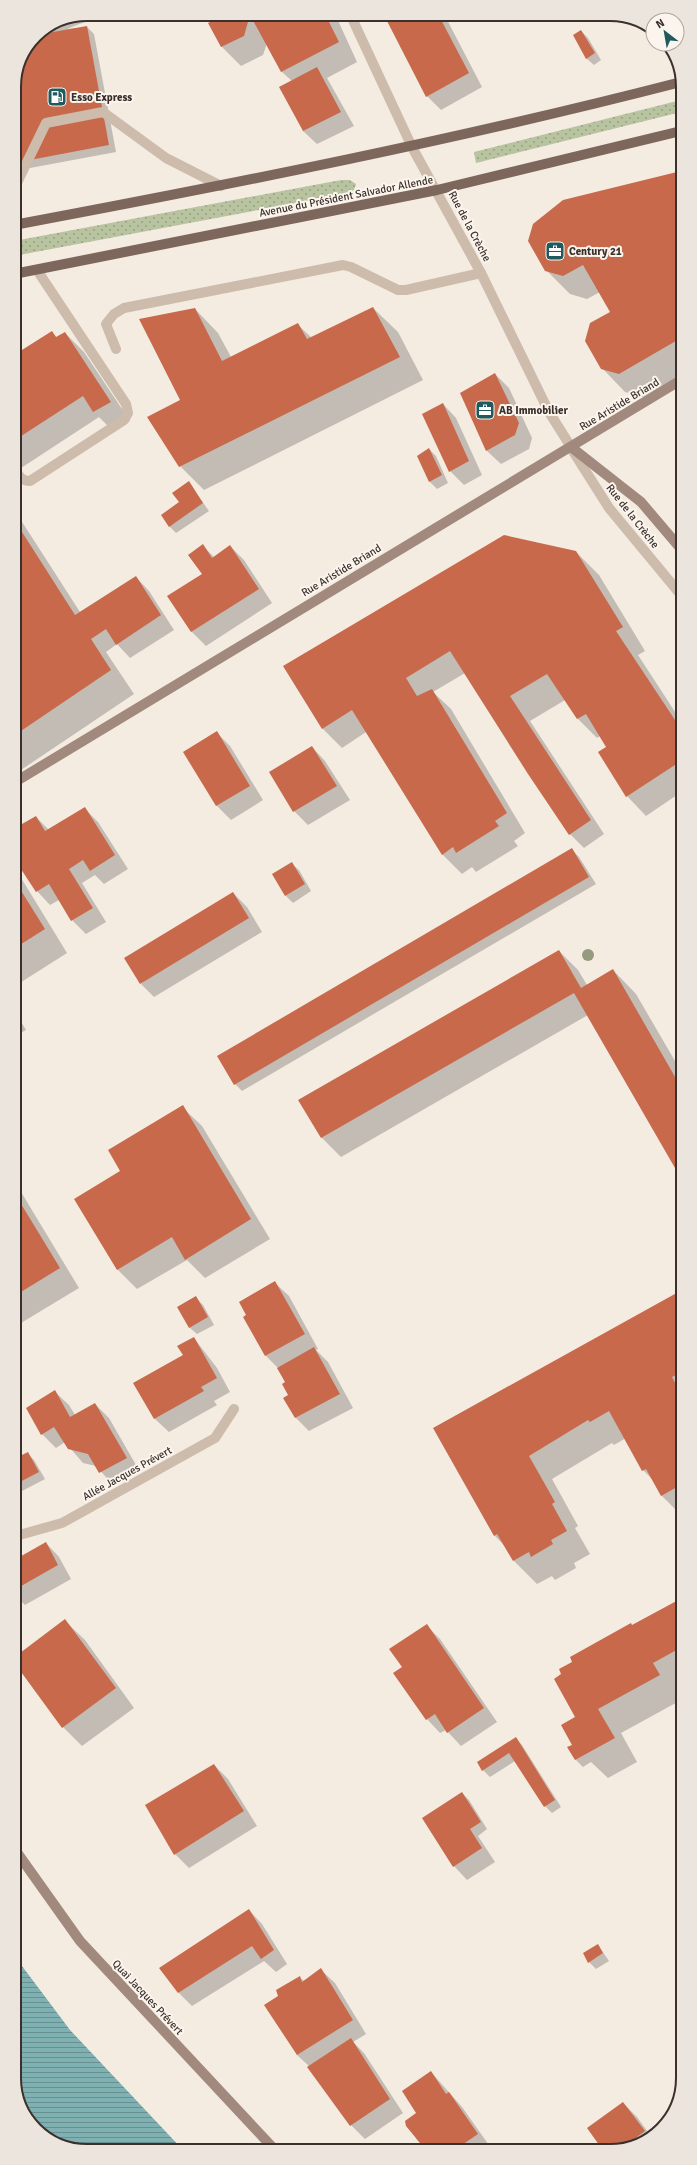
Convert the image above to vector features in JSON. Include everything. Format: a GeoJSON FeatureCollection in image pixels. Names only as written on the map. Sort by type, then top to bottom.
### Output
{"type":"FeatureCollection","features":[{"type":"Feature","properties":{"kind":"main road"},"geometry":{"type":"LineString","coordinates":[[21,224],[221,186],[412,147],[676,83]]}},
{"type":"Feature","properties":{"kind":"main road","name":"Avenue du Président Salvador Allende"},"geometry":{"type":"LineString","coordinates":[[21,273],[437,190],[676,131]]}},
{"type":"Feature","properties":{"kind":"main road","name":"Rue Aristide Briand"},"geometry":{"type":"LineString","coordinates":[[21,778],[262,631],[676,384]]}},
{"type":"Feature","properties":{"kind":"main road","name":"Rue de la Crèche"},"geometry":{"type":"LineString","coordinates":[[570,447],[641,502],[676,543]]}},
{"type":"Feature","properties":{"kind":"main road","name":"Quai Jacques Prévert"},"geometry":{"type":"LineString","coordinates":[[21,1858],[80,1942],[269,2144]]}},
{"type":"Feature","properties":{"kind":"street","name":"Rue de la Crèche"},"geometry":{"type":"LineString","coordinates":[[353,21],[412,147],[437,190],[481,273],[549,412],[609,508],[676,589]]}},
{"type":"Feature","properties":{"kind":"street"},"geometry":{"type":"LineString","coordinates":[[21,175],[46,123],[103,112],[166,158],[221,186]]}},
{"type":"Feature","properties":{"kind":"street"},"geometry":{"type":"LineString","coordinates":[[116,349],[106,324],[114,314],[124,308],[343,266],[351,266],[398,290],[406,290],[481,273]]}},
{"type":"Feature","properties":{"kind":"street"},"geometry":{"type":"LineString","coordinates":[[21,478],[30,481],[124,420],[128,413],[126,404],[37,270]]}},
{"type":"Feature","properties":{"kind":"street","name":"Allée Jacques Prévert"},"geometry":{"type":"LineString","coordinates":[[21,1535],[62,1523],[214,1438],[234,1409]]}},
{"type":"Feature","properties":{"kind":"green space"},"geometry":{"type":"Polygon","coordinates":[[[676,101],[676,113],[476,163],[474,152],[676,101]]]}},
{"type":"Feature","properties":{"kind":"green space"},"geometry":{"type":"Polygon","coordinates":[[[341,180],[350,180],[356,184],[354,190],[349,193],[21,255],[21,240],[341,180]]]}},
{"type":"Feature","properties":{"kind":"water"},"geometry":{"type":"Polygon","coordinates":[[[21,1965],[70,2030],[177,2144],[82,2144],[61,2139],[43,2128],[30,2111],[23,2095],[21,2078],[21,1965]]]}},
{"type":"Feature","properties":{"kind":"building"},"geometry":{"type":"Polygon","coordinates":[[[212,21],[248,21],[244,36],[221,47],[208,23],[212,21]]]}},
{"type":"Feature","properties":{"kind":"building"},"geometry":{"type":"Polygon","coordinates":[[[253,21],[328,21],[339,42],[281,72],[253,21]]]}},
{"type":"Feature","properties":{"kind":"building"},"geometry":{"type":"Polygon","coordinates":[[[387,21],[442,21],[469,73],[426,97],[387,21]]]}},
{"type":"Feature","properties":{"kind":"building","name":"Esso Express"},"geometry":{"type":"Polygon","coordinates":[[[87,26],[109,145],[21,162],[22,74],[26,61],[32,50],[40,40],[49,33],[87,26]]]}},
{"type":"Feature","properties":{"kind":"building"},"geometry":{"type":"Polygon","coordinates":[[[581,30],[595,53],[586,59],[573,35],[581,30]]]}},
{"type":"Feature","properties":{"kind":"building"},"geometry":{"type":"Polygon","coordinates":[[[317,67],[341,112],[303,131],[279,87],[317,67]]]}},
{"type":"Feature","properties":{"kind":"building"},"geometry":{"type":"Polygon","coordinates":[[[676,172],[676,341],[619,374],[601,369],[585,341],[590,323],[610,312],[583,265],[563,276],[545,271],[528,241],[533,224],[563,200],[676,172]]]}},
{"type":"Feature","properties":{"kind":"building"},"geometry":{"type":"Polygon","coordinates":[[[373,307],[400,357],[179,467],[147,417],[180,400],[139,319],[195,308],[222,361],[298,323],[307,339],[373,307]]]}},
{"type":"Feature","properties":{"kind":"building"},"geometry":{"type":"Polygon","coordinates":[[[52,331],[56,337],[65,332],[111,402],[93,412],[83,396],[21,436],[21,351],[52,331]]]}},
{"type":"Feature","properties":{"kind":"building"},"geometry":{"type":"Polygon","coordinates":[[[495,373],[519,423],[515,435],[486,451],[460,393],[495,373]]]}},
{"type":"Feature","properties":{"kind":"building"},"geometry":{"type":"Polygon","coordinates":[[[443,403],[469,461],[449,472],[422,414],[443,403]]]}},
{"type":"Feature","properties":{"kind":"building"},"geometry":{"type":"Polygon","coordinates":[[[429,448],[442,475],[429,482],[417,456],[429,448]]]}},
{"type":"Feature","properties":{"kind":"building"},"geometry":{"type":"Polygon","coordinates":[[[189,481],[203,503],[169,527],[161,515],[179,502],[172,493],[189,481]]]}},
{"type":"Feature","properties":{"kind":"building"},"geometry":{"type":"Polygon","coordinates":[[[21,530],[75,615],[136,576],[161,615],[116,645],[106,629],[91,639],[111,670],[21,731],[21,530]]]}},
{"type":"Feature","properties":{"kind":"building"},"geometry":{"type":"Polygon","coordinates":[[[504,535],[576,551],[623,627],[616,631],[676,721],[676,764],[626,797],[598,752],[606,747],[586,714],[577,719],[547,674],[510,696],[591,820],[569,835],[528,774],[450,651],[406,678],[417,696],[432,689],[507,813],[495,821],[499,826],[456,853],[453,847],[442,855],[352,710],[322,729],[283,666],[504,535]]]}},
{"type":"Feature","properties":{"kind":"building"},"geometry":{"type":"Polygon","coordinates":[[[203,544],[212,558],[230,545],[259,589],[191,632],[167,596],[202,574],[188,555],[203,544]]]}},
{"type":"Feature","properties":{"kind":"building"},"geometry":{"type":"Polygon","coordinates":[[[217,731],[250,786],[216,806],[183,752],[217,731]]]}},
{"type":"Feature","properties":{"kind":"building"},"geometry":{"type":"Polygon","coordinates":[[[312,746],[337,786],[293,812],[269,772],[312,746]]]}},
{"type":"Feature","properties":{"kind":"building"},"geometry":{"type":"Polygon","coordinates":[[[85,807],[115,855],[90,871],[83,860],[69,869],[93,908],[71,921],[49,884],[36,892],[21,869],[21,825],[36,816],[45,831],[85,807]]]}},
{"type":"Feature","properties":{"kind":"building"},"geometry":{"type":"Polygon","coordinates":[[[572,848],[589,877],[234,1085],[217,1056],[572,848]]]}},
{"type":"Feature","properties":{"kind":"building"},"geometry":{"type":"Polygon","coordinates":[[[292,862],[305,884],[285,896],[272,874],[292,862]]]}},
{"type":"Feature","properties":{"kind":"building"},"geometry":{"type":"Polygon","coordinates":[[[21,891],[45,929],[21,944],[21,891]]]}},
{"type":"Feature","properties":{"kind":"building"},"geometry":{"type":"Polygon","coordinates":[[[233,892],[249,918],[140,984],[124,958],[233,892]]]}},
{"type":"Feature","properties":{"kind":"building"},"geometry":{"type":"Polygon","coordinates":[[[559,950],[581,988],[613,969],[676,1079],[676,1167],[574,993],[321,1138],[298,1100],[559,950]]]}},
{"type":"Feature","properties":{"kind":"building"},"geometry":{"type":"Polygon","coordinates":[[[183,1105],[251,1219],[185,1260],[172,1237],[117,1270],[74,1199],[120,1171],[108,1150],[183,1105]]]}},
{"type":"Feature","properties":{"kind":"building"},"geometry":{"type":"Polygon","coordinates":[[[21,1204],[60,1268],[21,1292],[21,1204]]]}},
{"type":"Feature","properties":{"kind":"building"},"geometry":{"type":"Polygon","coordinates":[[[275,1281],[305,1334],[265,1356],[243,1317],[246,1315],[239,1302],[275,1281]]]}},
{"type":"Feature","properties":{"kind":"building"},"geometry":{"type":"Polygon","coordinates":[[[676,1293],[676,1375],[672,1377],[676,1385],[676,1488],[661,1496],[646,1469],[642,1471],[609,1411],[590,1422],[588,1420],[529,1456],[555,1502],[552,1504],[567,1531],[551,1540],[553,1544],[531,1557],[529,1552],[513,1561],[497,1534],[494,1536],[433,1428],[676,1293]]]}},
{"type":"Feature","properties":{"kind":"building"},"geometry":{"type":"Polygon","coordinates":[[[196,1296],[208,1317],[189,1328],[177,1307],[196,1296]]]}},
{"type":"Feature","properties":{"kind":"building"},"geometry":{"type":"Polygon","coordinates":[[[194,1337],[217,1378],[201,1387],[204,1391],[154,1419],[133,1383],[183,1355],[177,1346],[194,1337]]]}},
{"type":"Feature","properties":{"kind":"building"},"geometry":{"type":"Polygon","coordinates":[[[314,1347],[340,1394],[295,1418],[283,1398],[288,1395],[282,1384],[285,1382],[277,1368],[314,1347]]]}},
{"type":"Feature","properties":{"kind":"building"},"geometry":{"type":"Polygon","coordinates":[[[55,1390],[70,1417],[95,1403],[127,1458],[99,1473],[88,1454],[68,1449],[54,1427],[41,1435],[26,1408],[55,1390]]]}},
{"type":"Feature","properties":{"kind":"building"},"geometry":{"type":"Polygon","coordinates":[[[28,1452],[39,1472],[21,1481],[21,1456],[28,1452]]]}},
{"type":"Feature","properties":{"kind":"building"},"geometry":{"type":"Polygon","coordinates":[[[46,1542],[58,1565],[21,1586],[21,1556],[46,1542]]]}},
{"type":"Feature","properties":{"kind":"building"},"geometry":{"type":"Polygon","coordinates":[[[676,1601],[676,1650],[653,1663],[660,1675],[598,1709],[615,1738],[575,1760],[567,1747],[572,1745],[561,1725],[575,1717],[554,1679],[561,1674],[559,1669],[572,1662],[570,1657],[631,1623],[632,1625],[676,1601]]]}},
{"type":"Feature","properties":{"kind":"building"},"geometry":{"type":"Polygon","coordinates":[[[65,1619],[116,1688],[62,1728],[21,1672],[21,1652],[65,1619]]]}},
{"type":"Feature","properties":{"kind":"building"},"geometry":{"type":"Polygon","coordinates":[[[427,1624],[484,1708],[447,1733],[435,1714],[426,1720],[393,1673],[402,1667],[389,1649],[427,1624]]]}},
{"type":"Feature","properties":{"kind":"building"},"geometry":{"type":"Polygon","coordinates":[[[516,1737],[555,1800],[544,1807],[509,1753],[482,1771],[477,1762],[516,1737]]]}},
{"type":"Feature","properties":{"kind":"building"},"geometry":{"type":"Polygon","coordinates":[[[214,1764],[244,1811],[174,1855],[145,1805],[214,1764]]]}},
{"type":"Feature","properties":{"kind":"building"},"geometry":{"type":"Polygon","coordinates":[[[462,1792],[481,1822],[470,1829],[482,1848],[453,1867],[422,1818],[462,1792]]]}},
{"type":"Feature","properties":{"kind":"building"},"geometry":{"type":"Polygon","coordinates":[[[249,1909],[274,1950],[261,1959],[252,1946],[178,1993],[159,1968],[249,1909]]]}},
{"type":"Feature","properties":{"kind":"building"},"geometry":{"type":"Polygon","coordinates":[[[598,1944],[603,1953],[588,1963],[583,1953],[598,1944]]]}},
{"type":"Feature","properties":{"kind":"building"},"geometry":{"type":"Polygon","coordinates":[[[321,1968],[353,2020],[297,2055],[264,2005],[278,1996],[276,1990],[300,1976],[302,1982],[321,1968]]]}},
{"type":"Feature","properties":{"kind":"building"},"geometry":{"type":"Polygon","coordinates":[[[351,2038],[390,2099],[350,2126],[307,2067],[351,2038]]]}},
{"type":"Feature","properties":{"kind":"building"},"geometry":{"type":"Polygon","coordinates":[[[431,2071],[446,2094],[449,2092],[478,2134],[463,2144],[421,2144],[406,2126],[405,2121],[416,2113],[402,2091],[431,2071]]]}},
{"type":"Feature","properties":{"kind":"building"},"geometry":{"type":"Polygon","coordinates":[[[623,2102],[645,2131],[633,2140],[627,2142],[598,2144],[587,2128],[623,2102]]]}},
{"type":"Feature","properties":{"kind":"place","name":"Esso Express"},"geometry":{"type":"Point","coordinates":[57,97]}},
{"type":"Feature","properties":{"kind":"place","name":"Century 21"},"geometry":{"type":"Point","coordinates":[555,251]}},
{"type":"Feature","properties":{"kind":"place","name":"AB Immobilier"},"geometry":{"type":"Point","coordinates":[485,410]}}]}
